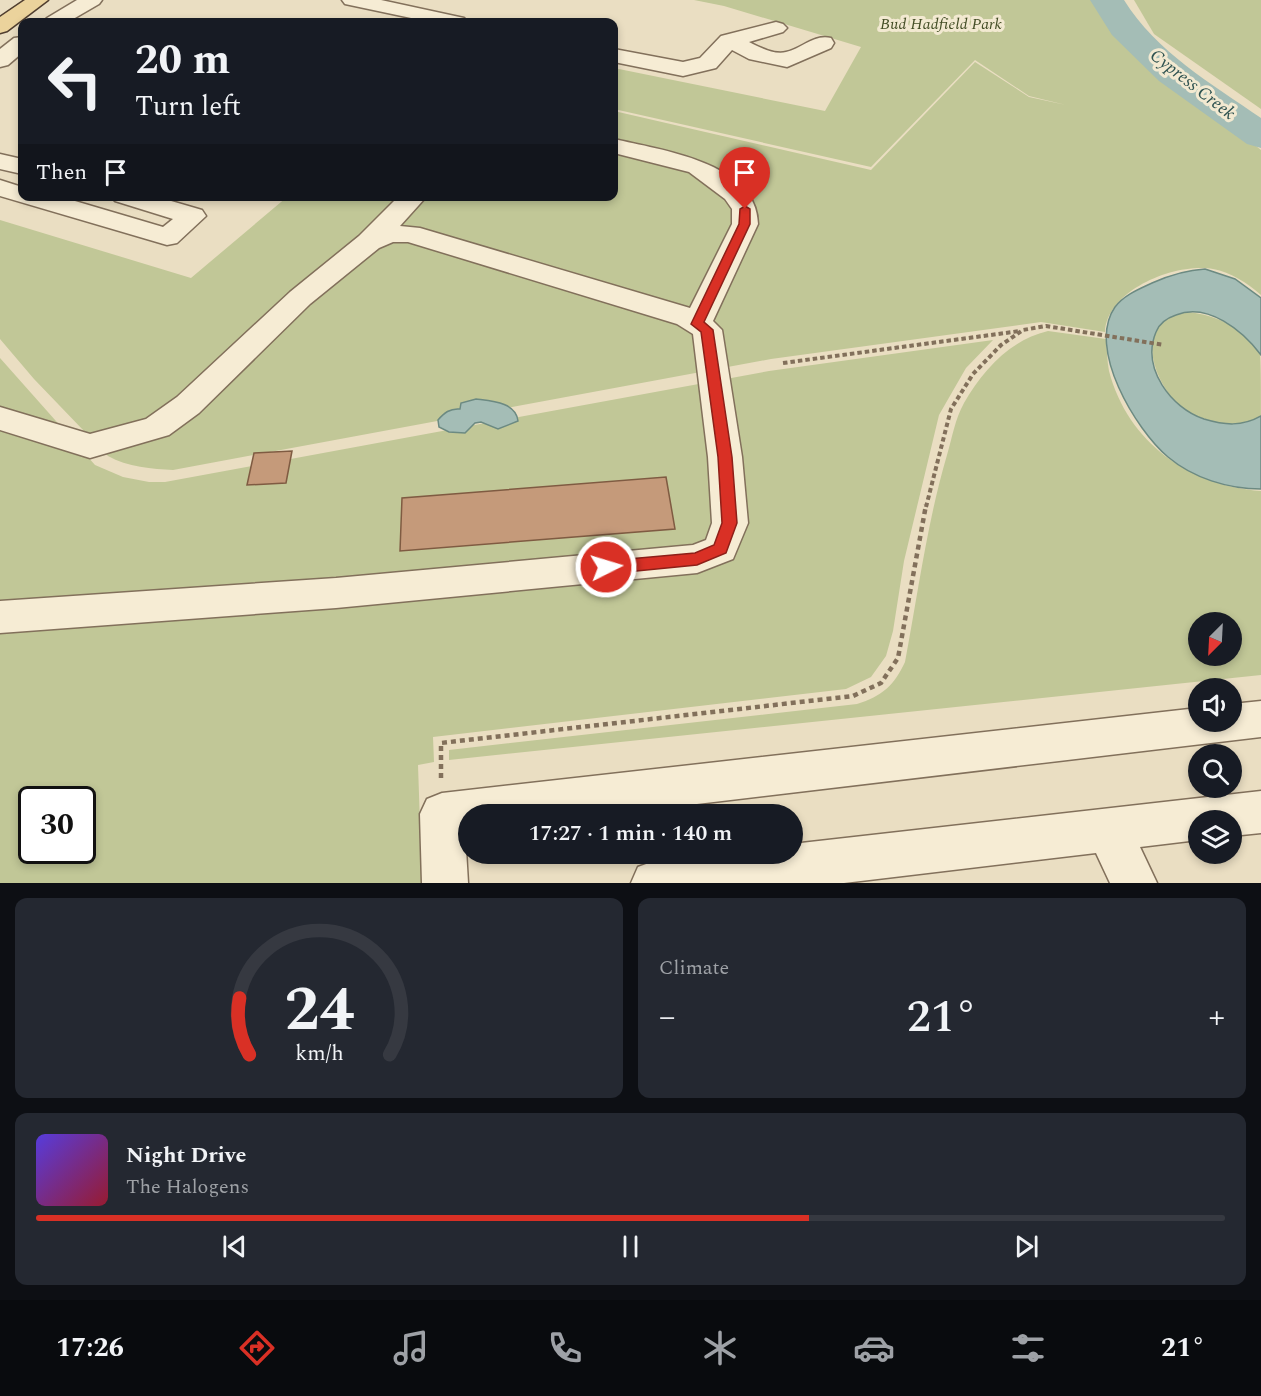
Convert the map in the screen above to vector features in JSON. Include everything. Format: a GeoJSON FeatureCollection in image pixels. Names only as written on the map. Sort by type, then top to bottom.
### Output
{"type":"FeatureCollection","features":[{"type":"Feature","properties":{"kind":"main road"},"geometry":{"type":"LineString","coordinates":[[0,27],[39,0]]}},
{"type":"Feature","properties":{"kind":"street"},"geometry":{"type":"LineString","coordinates":[[61,18],[92,0]]}},
{"type":"Feature","properties":{"kind":"street"},"geometry":{"type":"LineString","coordinates":[[352,0],[438,18]]}},
{"type":"Feature","properties":{"kind":"street"},"geometry":{"type":"LineString","coordinates":[[618,57],[682,69],[708,63],[729,41],[776,28]]}},
{"type":"Feature","properties":{"kind":"street"},"geometry":{"type":"LineString","coordinates":[[729,41],[758,54],[787,60],[823,43]]}},
{"type":"Feature","properties":{"kind":"street"},"geometry":{"type":"LineString","coordinates":[[0,60],[18,46]]}},
{"type":"Feature","properties":{"kind":"street"},"geometry":{"type":"LineString","coordinates":[[618,147],[698,167],[735,194],[745,209],[745,224],[697,324]]}},
{"type":"Feature","properties":{"kind":"street"},"geometry":{"type":"LineString","coordinates":[[0,161],[18,166]]}},
{"type":"Feature","properties":{"kind":"street"},"geometry":{"type":"LineString","coordinates":[[0,188],[18,194]]}},
{"type":"Feature","properties":{"kind":"street"},"geometry":{"type":"LineString","coordinates":[[45,201],[167,237],[193,216],[141,201]]}},
{"type":"Feature","properties":{"kind":"street"},"geometry":{"type":"LineString","coordinates":[[0,418],[90,446],[157,427],[188,405],[300,298],[369,242],[409,201]]}},
{"type":"Feature","properties":{"kind":"street"},"geometry":{"type":"LineString","coordinates":[[0,617],[336,593],[697,559],[720,549],[730,523],[725,457],[707,330],[687,317],[410,234],[389,234],[369,242]]}},
{"type":"Feature","properties":{"kind":"street"},"geometry":{"type":"LineString","coordinates":[[445,883],[442,814],[1261,719]]}},
{"type":"Feature","properties":{"kind":"street"},"geometry":{"type":"LineString","coordinates":[[654,883],[1261,812]]}},
{"type":"Feature","properties":{"kind":"street"},"geometry":{"type":"LineString","coordinates":[[1108,830],[1134,883]]}},
{"type":"Feature","properties":{"kind":"path"},"geometry":{"type":"LineString","coordinates":[[783,363],[1046,326],[1164,345]]}},
{"type":"Feature","properties":{"kind":"path"},"geometry":{"type":"LineString","coordinates":[[441,743],[853,696],[881,683],[898,658],[927,501],[951,410],[973,374],[1001,345],[1023,330]]}},
{"type":"Feature","properties":{"kind":"green space","name":"Bud Hadfield Park"},"geometry":{"type":"Polygon","coordinates":[[[694,0],[1099,0],[1125,41],[1261,150],[1261,295],[1250,286],[1220,270],[1198,268],[1181,270],[1146,282],[1131,291],[1118,303],[1109,317],[1105,332],[1041,322],[771,359],[173,470],[132,465],[108,456],[34,379],[0,339],[0,220],[191,278],[282,201],[618,201],[618,112],[871,170],[975,62],[1029,97],[1066,105],[1029,96],[975,60],[871,167],[618,110],[618,69],[825,111],[861,47],[724,6],[694,0]]]}},
{"type":"Feature","properties":{"kind":"green space"},"geometry":{"type":"Polygon","coordinates":[[[1134,0],[1261,0],[1261,109],[1154,34],[1134,0]]]}},
{"type":"Feature","properties":{"kind":"green space"},"geometry":{"type":"Polygon","coordinates":[[[1189,312],[1209,316],[1230,325],[1248,337],[1255,345],[1260,354],[1261,416],[1243,423],[1218,423],[1189,413],[1171,396],[1156,367],[1152,352],[1154,338],[1160,326],[1171,317],[1189,312]]]}},
{"type":"Feature","properties":{"kind":"green space"},"geometry":{"type":"Polygon","coordinates":[[[1048,331],[1106,339],[1109,371],[1118,397],[1131,419],[1147,439],[1187,470],[1210,480],[1261,491],[1261,675],[1232,678],[1188,678],[1188,683],[449,760],[449,750],[857,704],[880,694],[892,684],[905,662],[934,506],[961,409],[989,368],[1022,341],[1048,331]]]}},
{"type":"Feature","properties":{"kind":"green space"},"geometry":{"type":"Polygon","coordinates":[[[993,340],[966,368],[939,415],[904,561],[893,631],[886,656],[871,677],[846,689],[433,737],[434,762],[418,765],[422,883],[0,883],[0,358],[95,465],[123,477],[149,482],[165,482],[769,371],[993,340]]]}},
{"type":"Feature","properties":{"kind":"water"},"geometry":{"type":"Polygon","coordinates":[[[1205,269],[1235,279],[1261,298],[1261,355],[1245,337],[1224,321],[1200,312],[1188,312],[1170,318],[1157,329],[1152,346],[1156,372],[1170,396],[1192,414],[1219,423],[1233,424],[1254,420],[1261,416],[1261,489],[1236,487],[1212,481],[1188,471],[1168,457],[1142,428],[1119,387],[1111,365],[1107,344],[1108,324],[1115,307],[1132,293],[1159,280],[1172,275],[1205,269]]]}},
{"type":"Feature","properties":{"kind":"water"},"geometry":{"type":"Polygon","coordinates":[[[476,399],[508,406],[513,410],[518,421],[498,429],[481,422],[475,423],[465,433],[449,432],[439,427],[438,420],[445,413],[453,409],[460,409],[461,403],[476,399]]]}},
{"type":"Feature","properties":{"kind":"building"},"geometry":{"type":"Polygon","coordinates":[[[292,451],[286,483],[247,485],[254,453],[292,451]]]}},
{"type":"Feature","properties":{"kind":"building"},"geometry":{"type":"Polygon","coordinates":[[[666,477],[675,529],[400,551],[402,498],[666,477]]]}},
{"type":"Feature","properties":{"kind":"waterway","name":"Cypress Creek"},"geometry":{"type":"LineString","coordinates":[[1107,0],[1124,28],[1172,73],[1261,136]]}},
{"type":"Feature","properties":{"kind":"route"},"geometry":{"type":"LineString","coordinates":[[606,567],[697,559],[720,549],[730,523],[725,457],[707,330],[697,324],[745,224],[745,209]]}}]}
